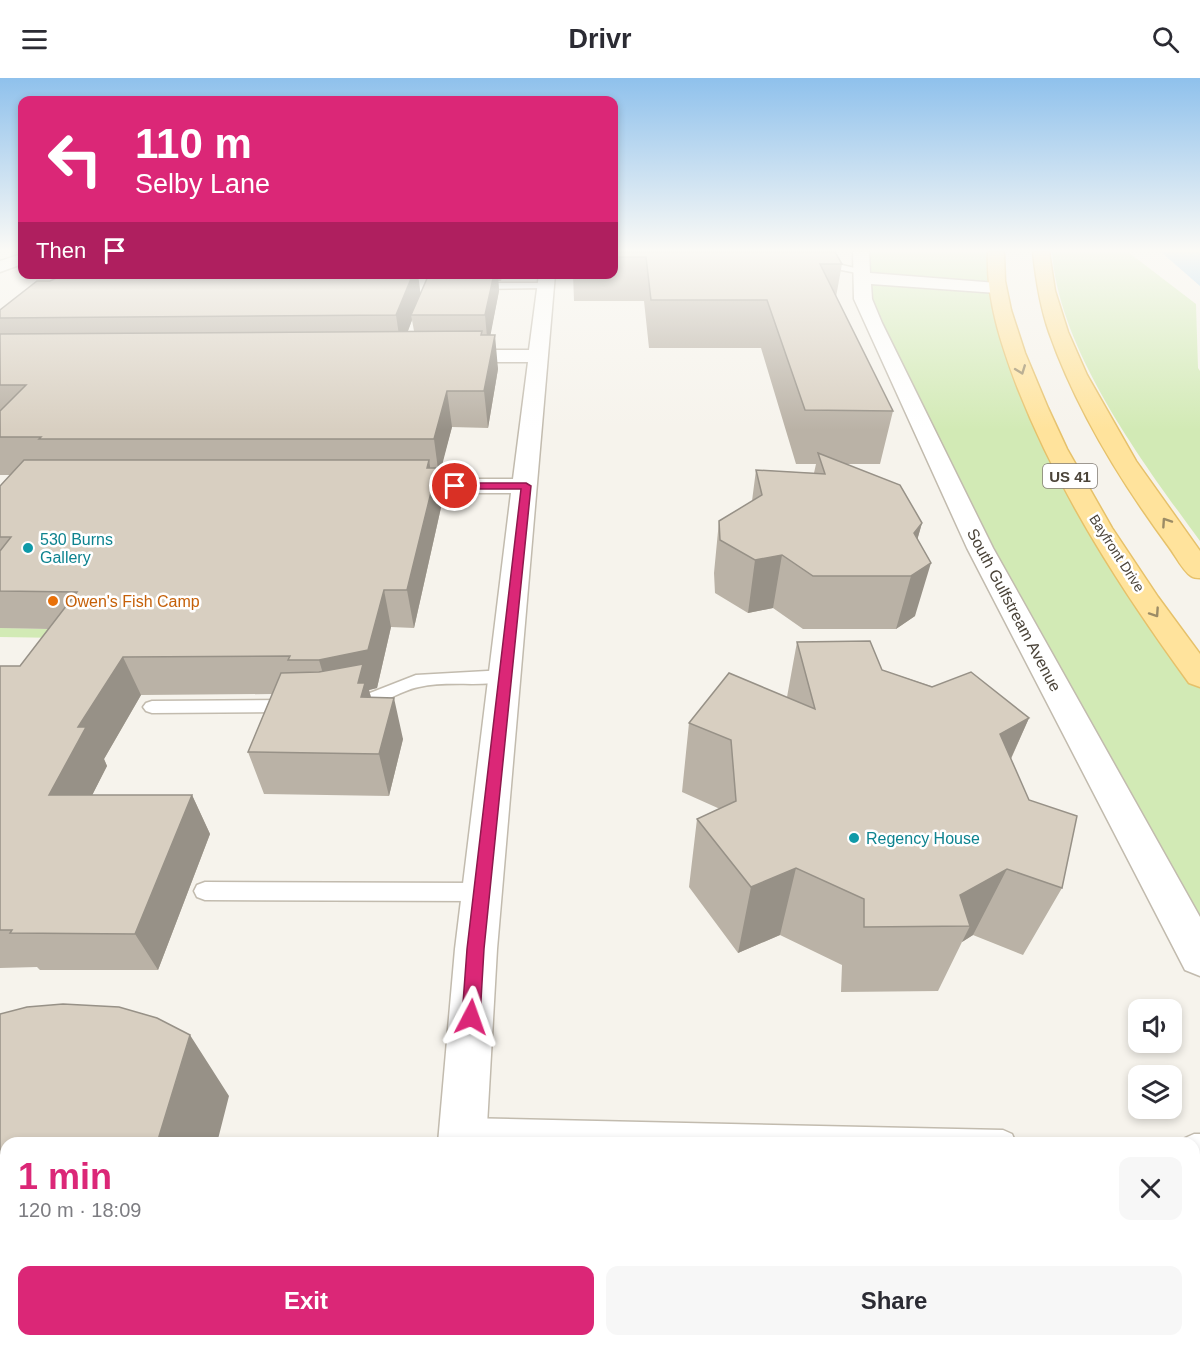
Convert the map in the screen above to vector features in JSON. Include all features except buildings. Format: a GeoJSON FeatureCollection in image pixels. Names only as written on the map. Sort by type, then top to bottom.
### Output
{"type":"FeatureCollection","features":[{"type":"Feature","properties":{"kind":"main road","name":"Bayfront Drive"},"geometry":{"type":"LineString","coordinates":[[1002,311],[1006,331],[1055,449],[1102,534],[1200,676]]}},
{"type":"Feature","properties":{"kind":"main road"},"geometry":{"type":"LineString","coordinates":[[1053,311],[1084,390],[1125,461],[1200,570]]}},
{"type":"Feature","properties":{"kind":"street"},"geometry":{"type":"LineString","coordinates":[[462,1137],[482,891],[543,311]]}},
{"type":"Feature","properties":{"kind":"street","name":"South Gulfstream Avenue"},"geometry":{"type":"LineString","coordinates":[[868,311],[980,548],[1200,957]]}},
{"type":"Feature","properties":{"kind":"street"},"geometry":{"type":"LineString","coordinates":[[429,356],[538,356]]}},
{"type":"Feature","properties":{"kind":"street"},"geometry":{"type":"LineString","coordinates":[[372,486],[526,486]]}},
{"type":"Feature","properties":{"kind":"lane"},"geometry":{"type":"LineString","coordinates":[[341,704],[374,698],[416,681],[505,676]]}},
{"type":"Feature","properties":{"kind":"lane"},"geometry":{"type":"LineString","coordinates":[[152,707],[308,706]]}},
{"type":"Feature","properties":{"kind":"lane"},"geometry":{"type":"LineString","coordinates":[[205,891],[482,891]]}},
{"type":"Feature","properties":{"kind":"green space"},"geometry":{"type":"Polygon","coordinates":[[[869,311],[1009,311],[1026,384],[1200,676],[1200,957],[869,311]]]}},
{"type":"Feature","properties":{"kind":"green space"},"geometry":{"type":"Polygon","coordinates":[[[1065,311],[1196,311],[1198,368],[1200,371],[1200,541],[1154,477],[1107,404],[1070,328],[1065,311]]]}},
{"type":"Feature","properties":{"kind":"green space"},"geometry":{"type":"Polygon","coordinates":[[[0,628],[69,629],[63,638],[0,637],[0,628]]]}},
{"type":"Feature","properties":{"kind":"place","name":"530 Burns Gallery"},"geometry":{"type":"Point","coordinates":[28,548]}},
{"type":"Feature","properties":{"kind":"place","name":"Owen's Fish Camp"},"geometry":{"type":"Point","coordinates":[53,601]}},
{"type":"Feature","properties":{"kind":"place","name":"Regency House"},"geometry":{"type":"Point","coordinates":[854,838]}},
{"type":"Feature","properties":{"kind":"route"},"geometry":{"type":"LineString","coordinates":[[455,486],[526,486],[476,949],[471,1017]]}}]}
